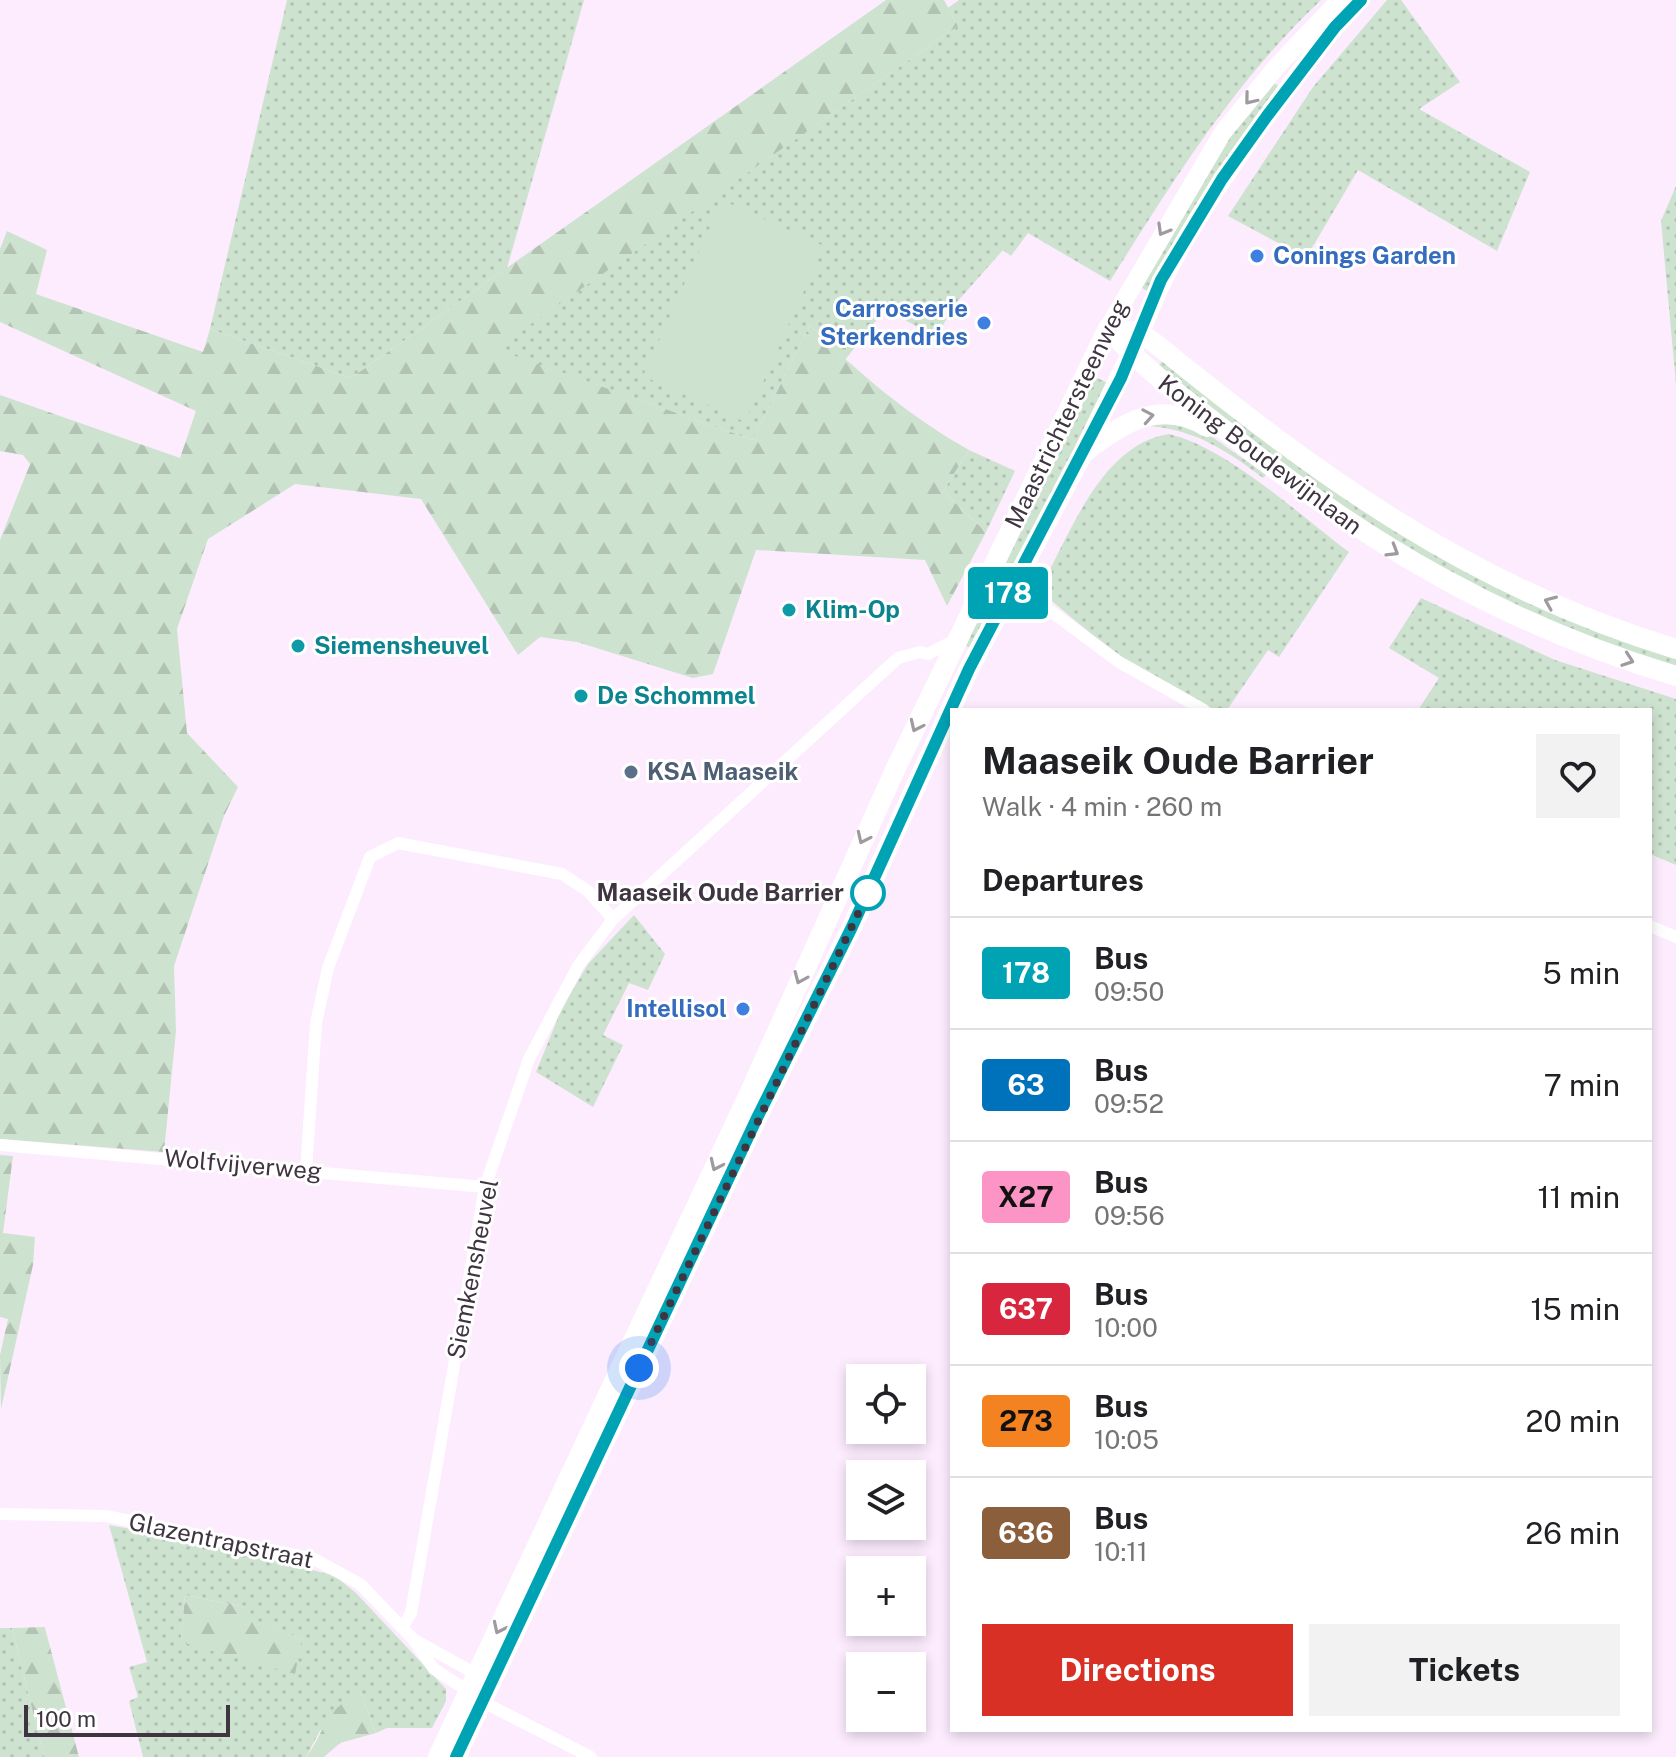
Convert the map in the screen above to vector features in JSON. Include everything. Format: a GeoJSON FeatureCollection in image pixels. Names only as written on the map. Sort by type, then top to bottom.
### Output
{"type":"FeatureCollection","features":[{"type":"Feature","properties":{"kind":"main road","name":"Maastrichtersteenweg"},"geometry":{"type":"LineString","coordinates":[[438,1757],[455,1746],[476,1689],[832,907],[939,676],[1108,328],[1223,132],[1279,64],[1354,1]]}},
{"type":"Feature","properties":{"kind":"main road","name":"Maastrichtersteenweg"},"geometry":{"type":"LineString","coordinates":[[951,708],[1013,583],[1082,455],[1177,251],[1296,76],[1354,1]]}},
{"type":"Feature","properties":{"kind":"main road","name":"Koning Boudewijnlaan"},"geometry":{"type":"LineString","coordinates":[[1108,328],[1141,333],[1326,476],[1433,545],[1510,585],[1591,620],[1676,649]]}},
{"type":"Feature","properties":{"kind":"main road","name":"Koning Boudewijnlaan"},"geometry":{"type":"LineString","coordinates":[[1108,328],[1131,355],[1282,477],[1354,528],[1499,609],[1576,642],[1676,676]]}},
{"type":"Feature","properties":{"kind":"main road"},"geometry":{"type":"LineString","coordinates":[[1082,455],[1135,418],[1154,413],[1177,415],[1203,425],[1282,477]]}},
{"type":"Feature","properties":{"kind":"main road","name":"Maastrichtersteenweg"},"geometry":{"type":"LineString","coordinates":[[476,1689],[851,929],[950,711]]}},
{"type":"Feature","properties":{"kind":"main road"},"geometry":{"type":"LineString","coordinates":[[832,907],[834,924],[851,929]]}},
{"type":"Feature","properties":{"kind":"street"},"geometry":{"type":"LineString","coordinates":[[1279,64],[1296,76]]}},
{"type":"Feature","properties":{"kind":"street"},"geometry":{"type":"LineString","coordinates":[[1013,583],[1119,662],[1200,708]]}},
{"type":"Feature","properties":{"kind":"street","name":"Siemkensheuvel"},"geometry":{"type":"LineString","coordinates":[[402,1628],[411,1613],[485,1187],[529,1059],[578,966],[613,919],[898,658],[920,652],[928,654],[957,639]]}},
{"type":"Feature","properties":{"kind":"street"},"geometry":{"type":"LineString","coordinates":[[928,654],[939,676]]}},
{"type":"Feature","properties":{"kind":"street"},"geometry":{"type":"LineString","coordinates":[[306,1171],[316,1023],[345,914],[370,857],[378,850],[398,843],[562,874],[588,891],[613,919]]}},
{"type":"Feature","properties":{"kind":"street"},"geometry":{"type":"LineString","coordinates":[[1652,927],[1676,937]]}},
{"type":"Feature","properties":{"kind":"street","name":"Wolfvijverweg"},"geometry":{"type":"LineString","coordinates":[[0,1145],[485,1187]]}},
{"type":"Feature","properties":{"kind":"street","name":"Glazentrapstraat"},"geometry":{"type":"LineString","coordinates":[[0,1514],[106,1516],[314,1559],[360,1584],[413,1639],[476,1689]]}},
{"type":"Feature","properties":{"kind":"street","name":"Glazentrapstraat"},"geometry":{"type":"LineString","coordinates":[[413,1639],[434,1669],[476,1689]]}},
{"type":"Feature","properties":{"kind":"street"},"geometry":{"type":"LineString","coordinates":[[476,1689],[591,1757]]}},
{"type":"Feature","properties":{"kind":"green space"},"geometry":{"type":"Polygon","coordinates":[[[287,0],[584,0],[507,268],[351,378],[210,329],[287,0]]]}},
{"type":"Feature","properties":{"kind":"green space"},"geometry":{"type":"Polygon","coordinates":[[[886,0],[944,0],[958,26],[495,349],[753,440],[810,325],[885,393],[969,450],[943,491],[986,532],[947,606],[925,560],[756,550],[713,674],[693,678],[577,642],[540,637],[518,655],[421,499],[295,484],[208,539],[177,629],[187,733],[238,787],[224,816],[174,966],[176,1031],[164,1152],[0,1139],[0,540],[30,464],[23,455],[0,451],[0,395],[180,458],[196,411],[0,322],[0,249],[7,231],[47,250],[36,294],[203,352],[210,329],[351,378],[886,0]]]}},
{"type":"Feature","properties":{"kind":"green space"},"geometry":{"type":"Polygon","coordinates":[[[959,0],[1321,0],[1260,64],[1206,134],[1110,281],[1028,233],[1011,256],[1003,250],[956,303],[936,337],[885,309],[845,360],[810,325],[753,440],[494,349],[958,26],[948,8],[959,0]]]}},
{"type":"Feature","properties":{"kind":"green space"},"geometry":{"type":"Polygon","coordinates":[[[1387,0],[1401,0],[1460,82],[1419,109],[1530,172],[1497,251],[1358,170],[1306,258],[1228,216],[1313,87],[1387,0]]]}},
{"type":"Feature","properties":{"kind":"green space"},"geometry":{"type":"Polygon","coordinates":[[[1270,80],[1281,88],[1149,292],[1140,287],[1222,142],[1270,80]]]}},
{"type":"Feature","properties":{"kind":"green space"},"geometry":{"type":"Polygon","coordinates":[[[1676,186],[1676,384],[1661,221],[1676,186]]]}},
{"type":"Feature","properties":{"kind":"green space"},"geometry":{"type":"Polygon","coordinates":[[[722,200],[824,246],[745,422],[643,376],[722,200]]]}},
{"type":"Feature","properties":{"kind":"green space"},"geometry":{"type":"Polygon","coordinates":[[[1163,360],[1350,502],[1676,656],[1676,669],[1544,621],[1377,534],[1155,370],[1163,360]]]}},
{"type":"Feature","properties":{"kind":"green space"},"geometry":{"type":"Polygon","coordinates":[[[1089,374],[1112,385],[970,648],[966,646],[1089,374]]]}},
{"type":"Feature","properties":{"kind":"green space"},"geometry":{"type":"Polygon","coordinates":[[[1166,419],[1208,434],[1266,475],[1263,478],[1224,451],[1196,437],[1150,426],[1166,419]]]}},
{"type":"Feature","properties":{"kind":"green space"},"geometry":{"type":"Polygon","coordinates":[[[1169,434],[1215,453],[1286,502],[1349,552],[1279,657],[1268,650],[1228,708],[1206,706],[1156,681],[1039,590],[1090,495],[1124,455],[1145,441],[1169,434]]]}},
{"type":"Feature","properties":{"kind":"green space"},"geometry":{"type":"Polygon","coordinates":[[[969,450],[1015,471],[986,532],[943,491],[969,450]]]}},
{"type":"Feature","properties":{"kind":"green space"},"geometry":{"type":"Polygon","coordinates":[[[1421,598],[1555,660],[1676,699],[1676,865],[1652,855],[1652,708],[1419,708],[1439,678],[1389,648],[1421,598]]]}},
{"type":"Feature","properties":{"kind":"green space"},"geometry":{"type":"Polygon","coordinates":[[[634,915],[665,954],[648,990],[629,983],[603,1035],[623,1045],[593,1107],[536,1072],[562,1008],[588,964],[634,915]]]}},
{"type":"Feature","properties":{"kind":"green space"},"geometry":{"type":"Polygon","coordinates":[[[0,1155],[13,1156],[3,1233],[35,1237],[33,1265],[1,1409],[0,1355],[8,1319],[0,1317],[0,1155]]]}},
{"type":"Feature","properties":{"kind":"green space"},"geometry":{"type":"Polygon","coordinates":[[[109,1525],[219,1545],[335,1576],[356,1593],[446,1689],[446,1701],[432,1728],[387,1728],[376,1733],[361,1694],[320,1731],[306,1757],[143,1757],[129,1701],[138,1697],[129,1667],[147,1662],[109,1525]],[[185,1595],[181,1642],[302,1639],[258,1622],[245,1607],[185,1595]]]}},
{"type":"Feature","properties":{"kind":"green space"},"geometry":{"type":"Polygon","coordinates":[[[185,1595],[245,1607],[259,1622],[302,1639],[295,1674],[181,1642],[185,1595]]]}},
{"type":"Feature","properties":{"kind":"green space"},"geometry":{"type":"Polygon","coordinates":[[[45,1627],[79,1757],[44,1757],[12,1628],[45,1627]]]}},
{"type":"Feature","properties":{"kind":"green space"},"geometry":{"type":"Polygon","coordinates":[[[0,1628],[12,1628],[44,1757],[0,1757],[0,1628]]]}},
{"type":"Feature","properties":{"kind":"green space"},"geometry":{"type":"Polygon","coordinates":[[[361,1694],[376,1733],[340,1743],[324,1757],[306,1757],[331,1714],[361,1694]]]}},
{"type":"Feature","properties":{"kind":"bus line","name":"178"},"geometry":{"type":"LineString","coordinates":[[951,708],[1000,606],[1032,551],[1121,378],[1161,280],[1177,251],[1222,179],[1267,116],[1335,27],[1361,0]]}},
{"type":"Feature","properties":{"kind":"bus line","name":"178"},"geometry":{"type":"LineString","coordinates":[[456,1757],[757,1118],[851,929],[950,710]]}},
{"type":"Feature","properties":{"kind":"place","name":"Conings Garden"},"geometry":{"type":"Point","coordinates":[1257,256]}},
{"type":"Feature","properties":{"kind":"place","name":"Carrosserie Sterkendries"},"geometry":{"type":"Point","coordinates":[984,323]}},
{"type":"Feature","properties":{"kind":"place","name":"Klim-Op"},"geometry":{"type":"Point","coordinates":[789,610]}},
{"type":"Feature","properties":{"kind":"place","name":"Siemensheuvel"},"geometry":{"type":"Point","coordinates":[298,646]}},
{"type":"Feature","properties":{"kind":"place","name":"De Schommel"},"geometry":{"type":"Point","coordinates":[581,696]}},
{"type":"Feature","properties":{"kind":"place","name":"KSA Maaseik"},"geometry":{"type":"Point","coordinates":[631,772]}},
{"type":"Feature","properties":{"kind":"place","name":"Maaseik Oude Barrier"},"geometry":{"type":"Point","coordinates":[868,893]}},
{"type":"Feature","properties":{"kind":"place","name":"Intellisol"},"geometry":{"type":"Point","coordinates":[743,1009]}},
{"type":"Feature","properties":{"kind":"route"},"geometry":{"type":"LineString","coordinates":[[639,1368],[868,893]]}}]}
